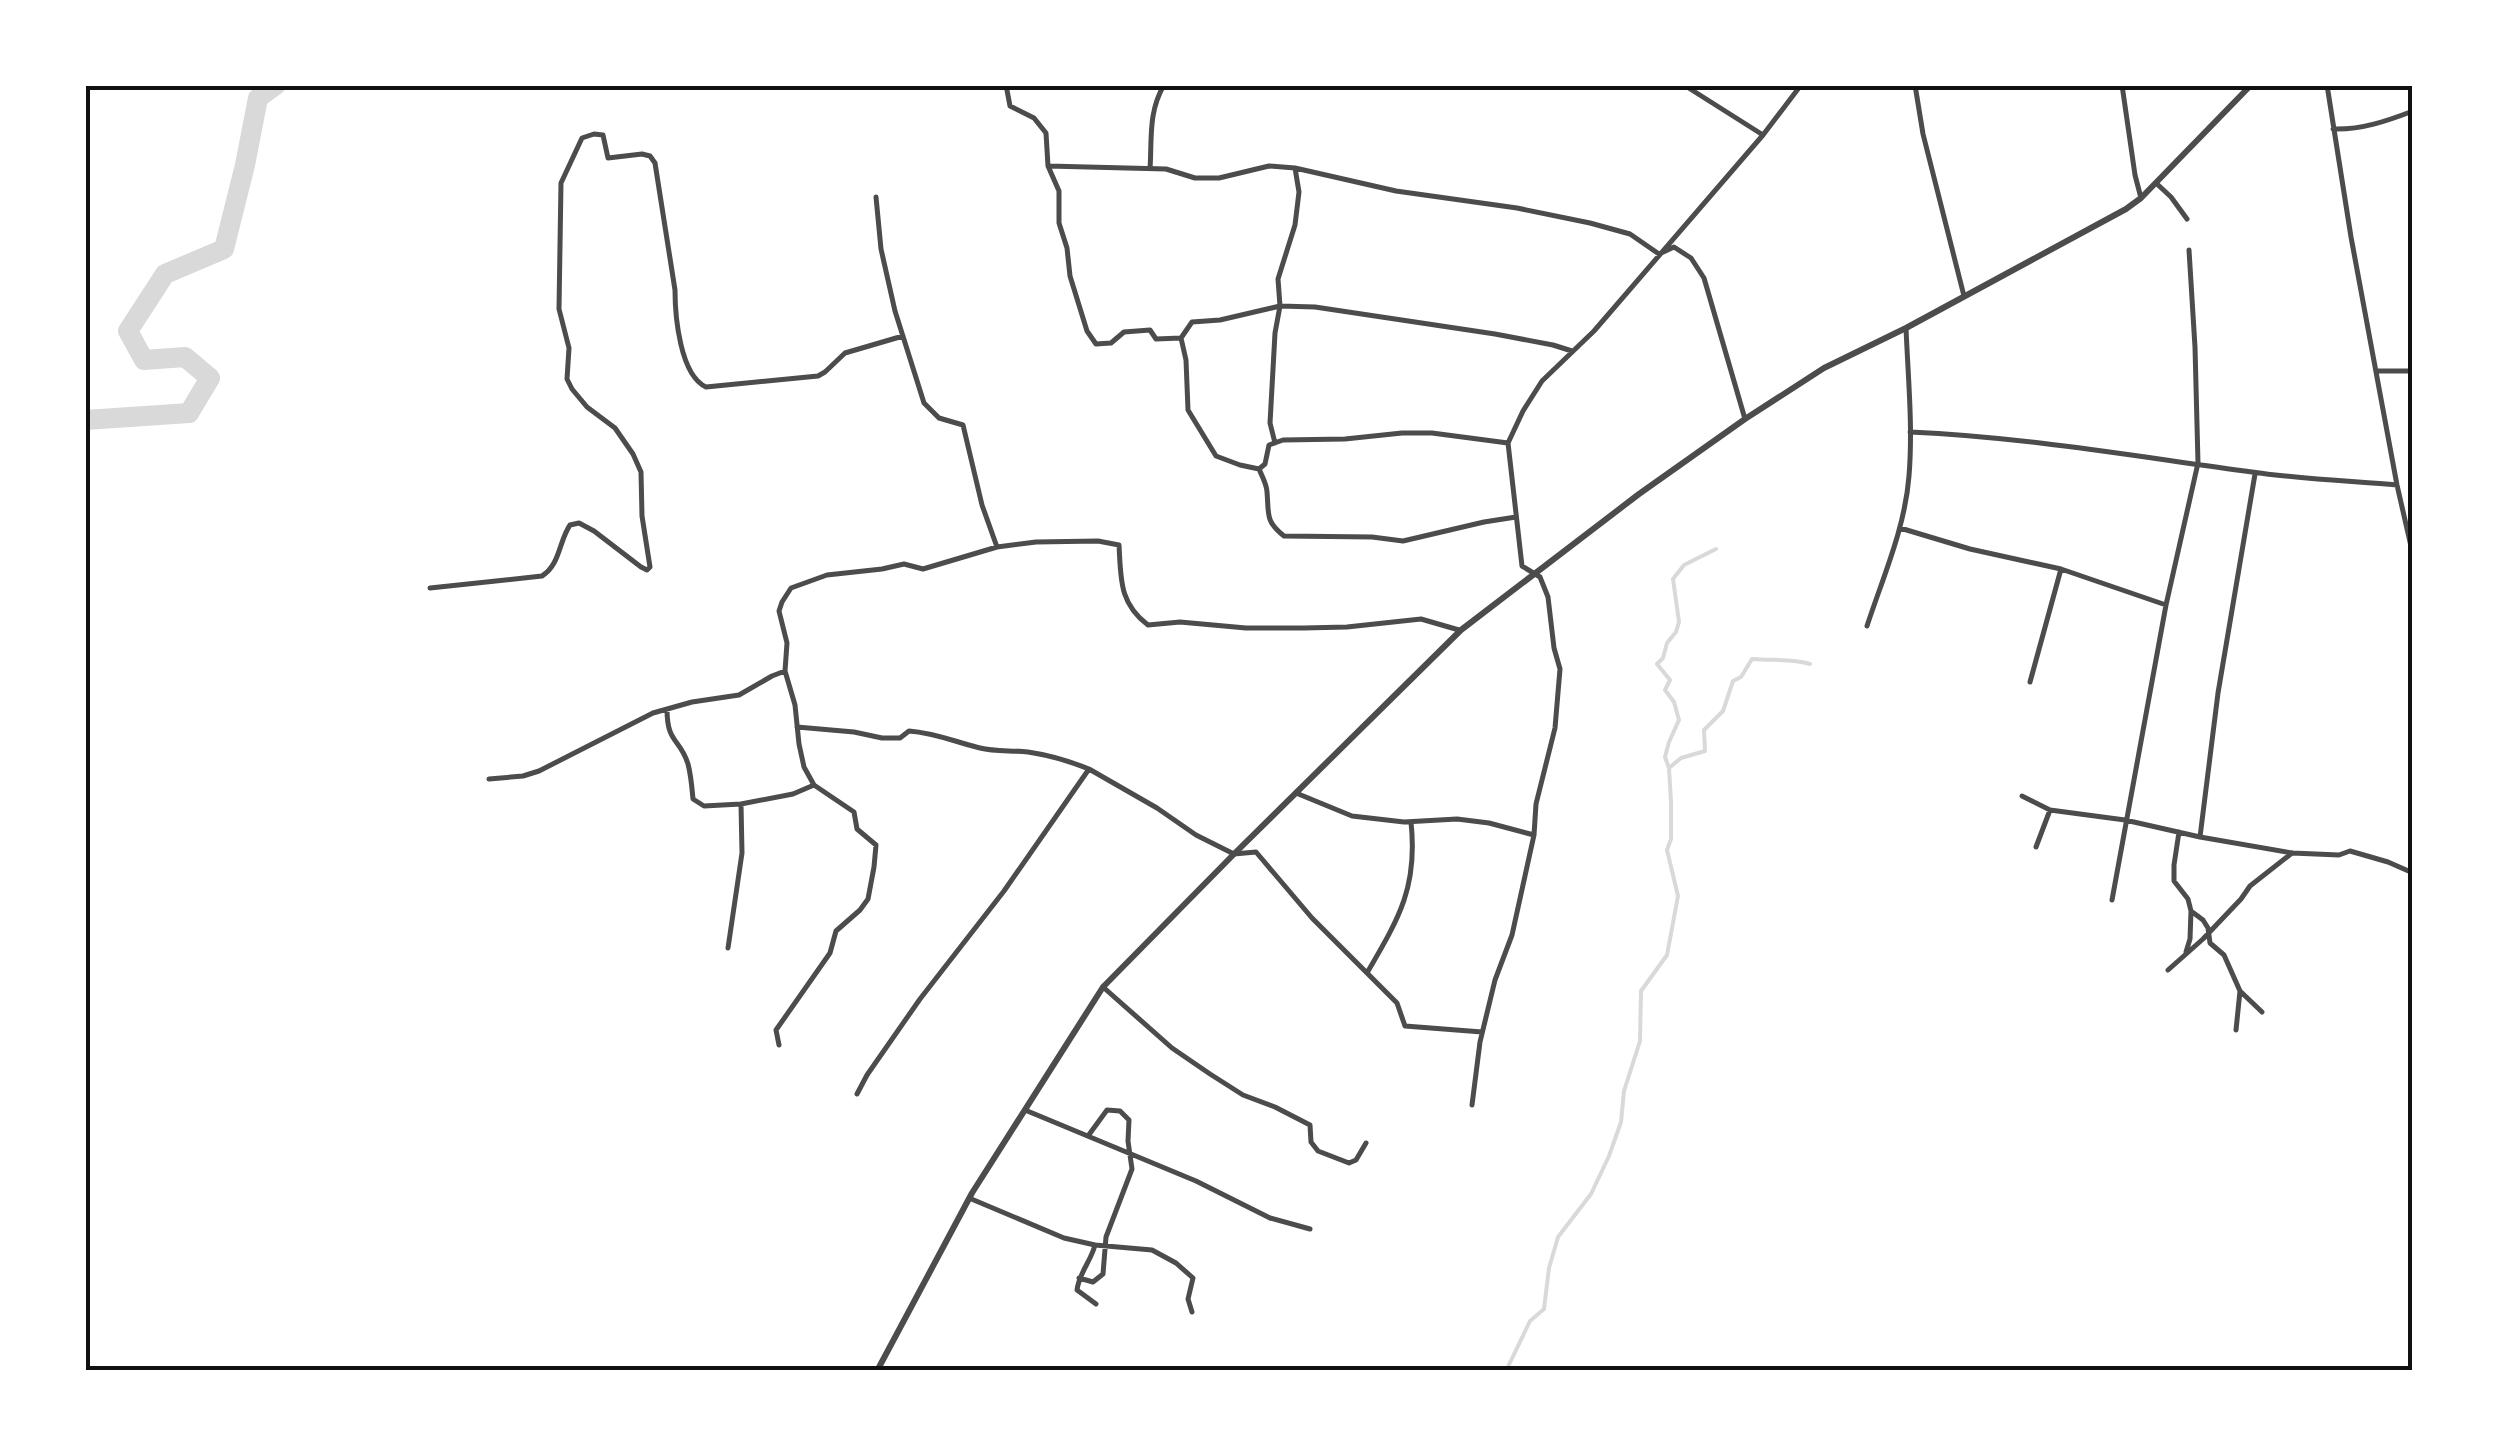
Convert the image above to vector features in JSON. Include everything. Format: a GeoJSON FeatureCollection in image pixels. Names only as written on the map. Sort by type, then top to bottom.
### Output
{"type":"FeatureCollection","features":[{"type":"Feature","properties":{"kind":"street"},"geometry":{"type":"LineString","coordinates":[[1006,85],[1010,106],[1034,118],[1046,133],[1048,166],[1059,191],[1059,224],[1087,331],[1096,344],[1111,343],[1124,332],[1150,330],[1156,339],[1181,338]]}},
{"type":"Feature","properties":{"kind":"street"},"geometry":{"type":"LineString","coordinates":[[1150,169],[1150,127],[1164,85]]}},
{"type":"Feature","properties":{"kind":"street"},"geometry":{"type":"LineString","coordinates":[[1472,1105],[1482,1032],[1512,935],[1534,835],[1536,804],[1555,728],[1560,670],[1548,597],[1540,577],[1522,566],[1508,443],[1542,381],[1594,331],[1802,85]]}},
{"type":"Feature","properties":{"kind":"street"},"geometry":{"type":"LineString","coordinates":[[1915,85],[1923,134],[1964,296]]}},
{"type":"Feature","properties":{"kind":"street"},"geometry":{"type":"LineString","coordinates":[[2122,85],[2141,198]]}},
{"type":"Feature","properties":{"kind":"street"},"geometry":{"type":"LineString","coordinates":[[877,1371],[969,1198],[1103,987],[1461,630],[1638,494],[1745,418],[1824,368],[2126,209],[2251,85]]}},
{"type":"Feature","properties":{"kind":"street"},"geometry":{"type":"LineString","coordinates":[[2327,85],[2376,372],[2413,555]]}},
{"type":"Feature","properties":{"kind":"street"},"geometry":{"type":"LineString","coordinates":[[1687,86],[1763,135]]}},
{"type":"Feature","properties":{"kind":"street"},"geometry":{"type":"LineString","coordinates":[[2333,129],[2388,121],[2413,111]]}},
{"type":"Feature","properties":{"kind":"street"},"geometry":{"type":"LineString","coordinates":[[430,588],[542,576],[550,570],[570,525],[580,523],[646,570],[650,567],[642,516],[641,472],[616,428],[578,398],[568,378],[569,348],[560,308],[561,183],[579,142],[586,136],[603,135],[608,158],[642,154],[655,163],[679,339],[700,386],[818,376],[845,353],[903,336]]}},
{"type":"Feature","properties":{"kind":"street"},"geometry":{"type":"LineString","coordinates":[[1048,166],[1166,169],[1195,178],[1219,178],[1269,166],[1295,168],[1396,191],[1590,223],[1630,234],[1659,254]]}},
{"type":"Feature","properties":{"kind":"street"},"geometry":{"type":"LineString","coordinates":[[1275,443],[1270,424],[1280,306],[1278,279],[1290,246],[1299,192],[1295,168]]}},
{"type":"Feature","properties":{"kind":"street"},"geometry":{"type":"LineString","coordinates":[[2156,182],[2187,220]]}},
{"type":"Feature","properties":{"kind":"street"},"geometry":{"type":"LineString","coordinates":[[876,197],[881,249],[924,403],[938,418],[963,425],[982,505],[997,547]]}},
{"type":"Feature","properties":{"kind":"street"},"geometry":{"type":"LineString","coordinates":[[1659,254],[1674,247],[1682,250],[1704,278],[1745,418]]}},
{"type":"Feature","properties":{"kind":"street"},"geometry":{"type":"LineString","coordinates":[[2112,900],[2166,605],[2198,463],[2189,250]]}},
{"type":"Feature","properties":{"kind":"street"},"geometry":{"type":"LineString","coordinates":[[1508,443],[1402,432],[1345,439],[1283,440],[1269,446],[1265,464],[1259,468],[1240,466],[1216,456],[1188,410],[1181,338],[1192,322],[1220,320],[1280,306],[1376,315],[1572,351]]}},
{"type":"Feature","properties":{"kind":"street"},"geometry":{"type":"LineString","coordinates":[[1867,626],[1900,528],[1909,479],[1906,328]]}},
{"type":"Feature","properties":{"kind":"street"},"geometry":{"type":"LineString","coordinates":[[2376,372],[2413,371]]}},
{"type":"Feature","properties":{"kind":"street"},"geometry":{"type":"LineString","coordinates":[[1910,432],[1966,435],[2256,473],[2397,485]]}},
{"type":"Feature","properties":{"kind":"street"},"geometry":{"type":"LineString","coordinates":[[1259,468],[1268,490],[1267,516],[1284,536],[1403,541],[1516,517]]}},
{"type":"Feature","properties":{"kind":"street"},"geometry":{"type":"LineString","coordinates":[[2200,837],[2218,692],[2256,473]]}},
{"type":"Feature","properties":{"kind":"street"},"geometry":{"type":"LineString","coordinates":[[1900,528],[1970,549],[2061,569],[2166,605]]}},
{"type":"Feature","properties":{"kind":"street"},"geometry":{"type":"LineString","coordinates":[[779,1045],[776,1030],[830,953],[836,931],[868,899],[876,845],[857,829],[854,812],[814,785],[804,767],[795,706],[785,672],[786,643],[780,611],[791,588],[827,575],[904,564],[924,569],[997,547],[1036,542],[1098,542],[1119,545],[1121,579],[1131,612],[1148,625],[1180,622],[1304,628],[1422,619],[1461,630]]}},
{"type":"Feature","properties":{"kind":"street"},"geometry":{"type":"LineString","coordinates":[[2030,682],[2061,569]]}},
{"type":"Feature","properties":{"kind":"street"},"geometry":{"type":"LineString","coordinates":[[489,778],[539,771],[652,713],[739,694],[785,672]]}},
{"type":"Feature","properties":{"kind":"street"},"geometry":{"type":"LineString","coordinates":[[667,709],[672,740],[687,761],[693,799],[704,806],[794,794],[814,785]]}},
{"type":"Feature","properties":{"kind":"street"},"geometry":{"type":"LineString","coordinates":[[797,727],[882,738],[919,732],[982,749],[1055,757],[1090,769],[1196,835],[1234,854],[1256,852],[1312,918],[1398,1004],[1404,1026],[1482,1032]]}},
{"type":"Feature","properties":{"kind":"street"},"geometry":{"type":"LineString","coordinates":[[857,1094],[920,998],[1004,891],[1090,769]]}},
{"type":"Feature","properties":{"kind":"street"},"geometry":{"type":"LineString","coordinates":[[1296,793],[1352,816],[1411,822],[1458,818],[1534,835]]}},
{"type":"Feature","properties":{"kind":"street"},"geometry":{"type":"LineString","coordinates":[[2022,796],[2050,810],[2125,820],[2292,854],[2339,855],[2350,851],[2413,873]]}},
{"type":"Feature","properties":{"kind":"street"},"geometry":{"type":"LineString","coordinates":[[728,948],[742,853],[740,804]]}},
{"type":"Feature","properties":{"kind":"street"},"geometry":{"type":"LineString","coordinates":[[2036,847],[2050,810]]}},
{"type":"Feature","properties":{"kind":"street"},"geometry":{"type":"LineString","coordinates":[[1367,973],[1408,892],[1414,850],[1411,822]]}},
{"type":"Feature","properties":{"kind":"street"},"geometry":{"type":"LineString","coordinates":[[2180,832],[2174,882],[2192,911],[2185,956]]}},
{"type":"Feature","properties":{"kind":"street"},"geometry":{"type":"LineString","coordinates":[[2168,970],[2208,934],[2250,886],[2292,854]]}},
{"type":"Feature","properties":{"kind":"street"},"geometry":{"type":"LineString","coordinates":[[2192,911],[2203,920],[2210,943],[2224,955],[2240,992],[2262,1012]]}},
{"type":"Feature","properties":{"kind":"street"},"geometry":{"type":"LineString","coordinates":[[1103,987],[1197,1065],[1242,1095],[1310,1125],[1311,1142],[1318,1151],[1349,1163],[1356,1160],[1366,1143]]}},
{"type":"Feature","properties":{"kind":"street"},"geometry":{"type":"LineString","coordinates":[[2236,1030],[2240,992]]}},
{"type":"Feature","properties":{"kind":"street"},"geometry":{"type":"LineString","coordinates":[[1025,1110],[1196,1181],[1270,1218],[1310,1229]]}},
{"type":"Feature","properties":{"kind":"street"},"geometry":{"type":"LineString","coordinates":[[1078,1278],[1093,1282],[1103,1274],[1106,1237],[1132,1169],[1129,1120],[1120,1111],[1107,1110],[1088,1136]]}},
{"type":"Feature","properties":{"kind":"street"},"geometry":{"type":"LineString","coordinates":[[969,1198],[1064,1238],[1152,1250],[1193,1278],[1188,1298],[1192,1312]]}},
{"type":"Feature","properties":{"kind":"street"},"geometry":{"type":"LineString","coordinates":[[1095,1245],[1078,1278],[1077,1290],[1096,1304]]}},
{"type":"Feature","properties":{"kind":"waterway"},"geometry":{"type":"LineString","coordinates":[[85,420],[189,413],[210,378],[185,357],[144,360],[128,331],[165,274],[224,249],[258,98],[276,85]]}},
{"type":"Feature","properties":{"kind":"waterway"},"geometry":{"type":"LineString","coordinates":[[1506,1371],[1530,1321],[1544,1309],[1558,1237],[1591,1194],[1609,1156],[1640,1041],[1641,991],[1667,955],[1678,896],[1667,850],[1671,839],[1671,802],[1665,757],[1679,720],[1674,702],[1665,690],[1670,680],[1657,664],[1679,622],[1673,579],[1684,565],[1716,549]]}},
{"type":"Feature","properties":{"kind":"waterway"},"geometry":{"type":"LineString","coordinates":[[1669,768],[1681,758],[1705,751],[1704,730],[1723,711],[1733,681],[1741,677],[1752,659],[1810,664]]}}]}
